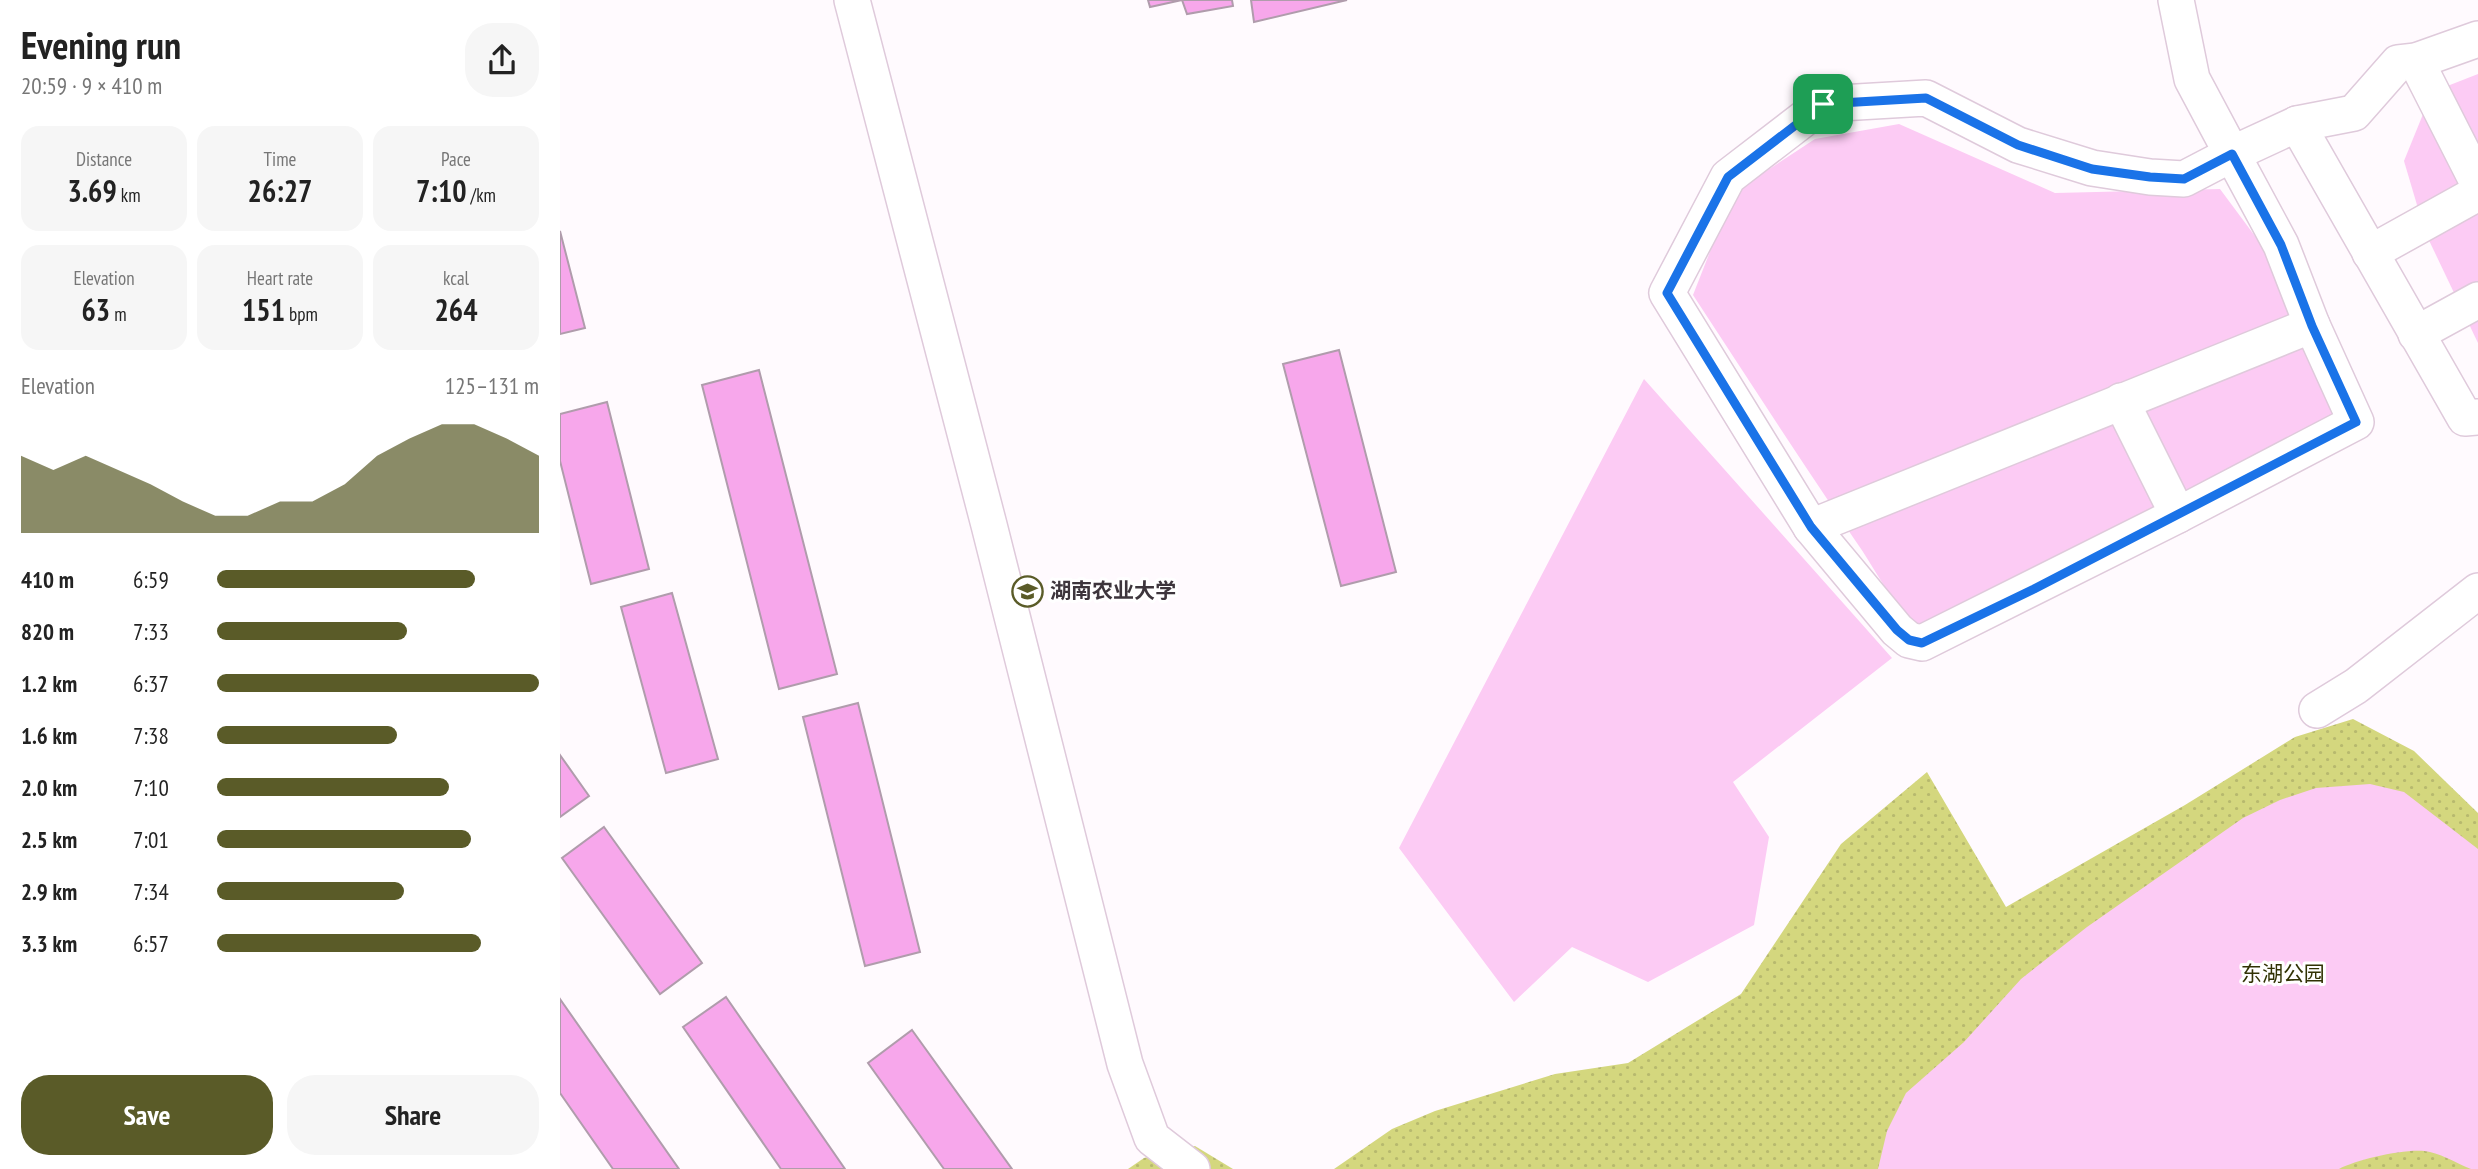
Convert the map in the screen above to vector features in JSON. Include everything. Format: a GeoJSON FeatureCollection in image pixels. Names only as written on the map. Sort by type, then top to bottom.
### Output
{"type":"FeatureCollection","features":[{"type":"Feature","properties":{"kind":"street"},"geometry":{"type":"LineString","coordinates":[[852,0],[989,525],[1125,1064],[1152,1138],[1192,1169]]}},
{"type":"Feature","properties":{"kind":"street"},"geometry":{"type":"LineString","coordinates":[[2176,0],[2192,79],[2232,154],[2281,245],[2311,326],[2356,422],[2022,595],[1922,643],[1909,640],[1897,630],[1820,523],[1667,293],[1728,177],[1823,104],[1926,98],[2018,145],[2092,169],[2184,179],[2232,154],[2297,124],[2354,113],[2398,63],[2420,70],[2478,183]]}},
{"type":"Feature","properties":{"kind":"street"},"geometry":{"type":"LineString","coordinates":[[2420,70],[2478,39]]}},
{"type":"Feature","properties":{"kind":"street"},"geometry":{"type":"LineString","coordinates":[[2297,124],[2465,418],[2478,417]]}},
{"type":"Feature","properties":{"kind":"street"},"geometry":{"type":"LineString","coordinates":[[2370,253],[2478,193]]}},
{"type":"Feature","properties":{"kind":"street"},"geometry":{"type":"LineString","coordinates":[[2416,334],[2465,307]]}},
{"type":"Feature","properties":{"kind":"street"},"geometry":{"type":"LineString","coordinates":[[1820,523],[2311,326]]}},
{"type":"Feature","properties":{"kind":"street"},"geometry":{"type":"LineString","coordinates":[[2121,401],[2177,514]]}},
{"type":"Feature","properties":{"kind":"street"},"geometry":{"type":"LineString","coordinates":[[2317,710],[2356,686],[2478,591]]}},
{"type":"Feature","properties":{"kind":"green space","name":"东湖公园"},"geometry":{"type":"Polygon","coordinates":[[[2353,719],[2414,751],[2478,813],[2478,1169],[1334,1169],[1392,1129],[1435,1111],[1555,1074],[1628,1063],[1741,994],[1841,844],[1927,772],[2006,907],[2185,805],[2295,737],[2353,719]]]}},
{"type":"Feature","properties":{"kind":"green space"},"geometry":{"type":"Polygon","coordinates":[[[1195,1146],[1233,1169],[1128,1169],[1144,1158],[1195,1146]]]}},
{"type":"Feature","properties":{"kind":"shaded area"},"geometry":{"type":"Polygon","coordinates":[[[2478,74],[2478,343],[2425,232],[2404,161],[2432,92],[2478,74]]]}},
{"type":"Feature","properties":{"kind":"shaded area"},"geometry":{"type":"Polygon","coordinates":[[[1899,124],[2055,193],[2220,189],[2272,259],[2347,420],[1922,625],[1914,620],[1896,602],[1693,295],[1733,193],[1815,139],[1899,124]]]}},
{"type":"Feature","properties":{"kind":"shaded area"},"geometry":{"type":"Polygon","coordinates":[[[1644,379],[1892,658],[1733,782],[1769,837],[1754,925],[1648,982],[1572,947],[1514,1002],[1399,848],[1644,379]]]}},
{"type":"Feature","properties":{"kind":"shaded area"},"geometry":{"type":"Polygon","coordinates":[[[2370,784],[2404,792],[2478,849],[2478,1169],[2471,1169],[2430,1152],[2410,1151],[2358,1161],[2339,1169],[1878,1169],[1887,1131],[1906,1093],[1964,1042],[2021,979],[2087,927],[2243,818],[2280,800],[2316,788],[2370,784]]]}},
{"type":"Feature","properties":{"kind":"building"},"geometry":{"type":"Polygon","coordinates":[[[1148,0],[1182,0],[1150,7],[1148,0]]]}},
{"type":"Feature","properties":{"kind":"building"},"geometry":{"type":"Polygon","coordinates":[[[1182,0],[1232,0],[1233,6],[1187,14],[1182,0]]]}},
{"type":"Feature","properties":{"kind":"building"},"geometry":{"type":"Polygon","coordinates":[[[1251,0],[1347,0],[1254,22],[1251,0]]]}},
{"type":"Feature","properties":{"kind":"building"},"geometry":{"type":"Polygon","coordinates":[[[560,231],[585,328],[560,334],[560,231]]]}},
{"type":"Feature","properties":{"kind":"building"},"geometry":{"type":"Polygon","coordinates":[[[1339,350],[1396,572],[1341,586],[1283,364],[1339,350]]]}},
{"type":"Feature","properties":{"kind":"building"},"geometry":{"type":"Polygon","coordinates":[[[759,370],[837,674],[779,689],[702,385],[759,370]]]}},
{"type":"Feature","properties":{"kind":"building"},"geometry":{"type":"Polygon","coordinates":[[[607,402],[649,569],[591,584],[560,461],[560,414],[607,402]]]}},
{"type":"Feature","properties":{"kind":"building"},"geometry":{"type":"Polygon","coordinates":[[[672,593],[718,759],[666,773],[621,607],[672,593]]]}},
{"type":"Feature","properties":{"kind":"building"},"geometry":{"type":"Polygon","coordinates":[[[858,703],[920,952],[865,966],[803,717],[858,703]]]}},
{"type":"Feature","properties":{"kind":"building"},"geometry":{"type":"Polygon","coordinates":[[[560,755],[589,796],[560,817],[560,755]]]}},
{"type":"Feature","properties":{"kind":"building"},"geometry":{"type":"Polygon","coordinates":[[[604,827],[702,963],[660,994],[562,858],[604,827]]]}},
{"type":"Feature","properties":{"kind":"building"},"geometry":{"type":"Polygon","coordinates":[[[726,997],[845,1169],[781,1169],[683,1027],[726,997]]]}},
{"type":"Feature","properties":{"kind":"building"},"geometry":{"type":"Polygon","coordinates":[[[560,999],[679,1169],[613,1169],[560,1093],[560,999]]]}},
{"type":"Feature","properties":{"kind":"building"},"geometry":{"type":"Polygon","coordinates":[[[912,1030],[1012,1169],[944,1169],[868,1063],[912,1030]]]}},
{"type":"Feature","properties":{"kind":"place","name":"湖南农业大学"},"geometry":{"type":"Point","coordinates":[1027,591]}},
{"type":"Feature","properties":{"kind":"route"},"geometry":{"type":"LineString","coordinates":[[1926,98],[2018,145],[2092,169],[2150,177],[2184,179],[2232,154],[2281,245],[2312,326],[2356,422],[1941,635],[1922,643],[1909,640],[1897,630],[1811,527],[1667,293],[1728,177],[1823,104],[1926,98]]}}]}
